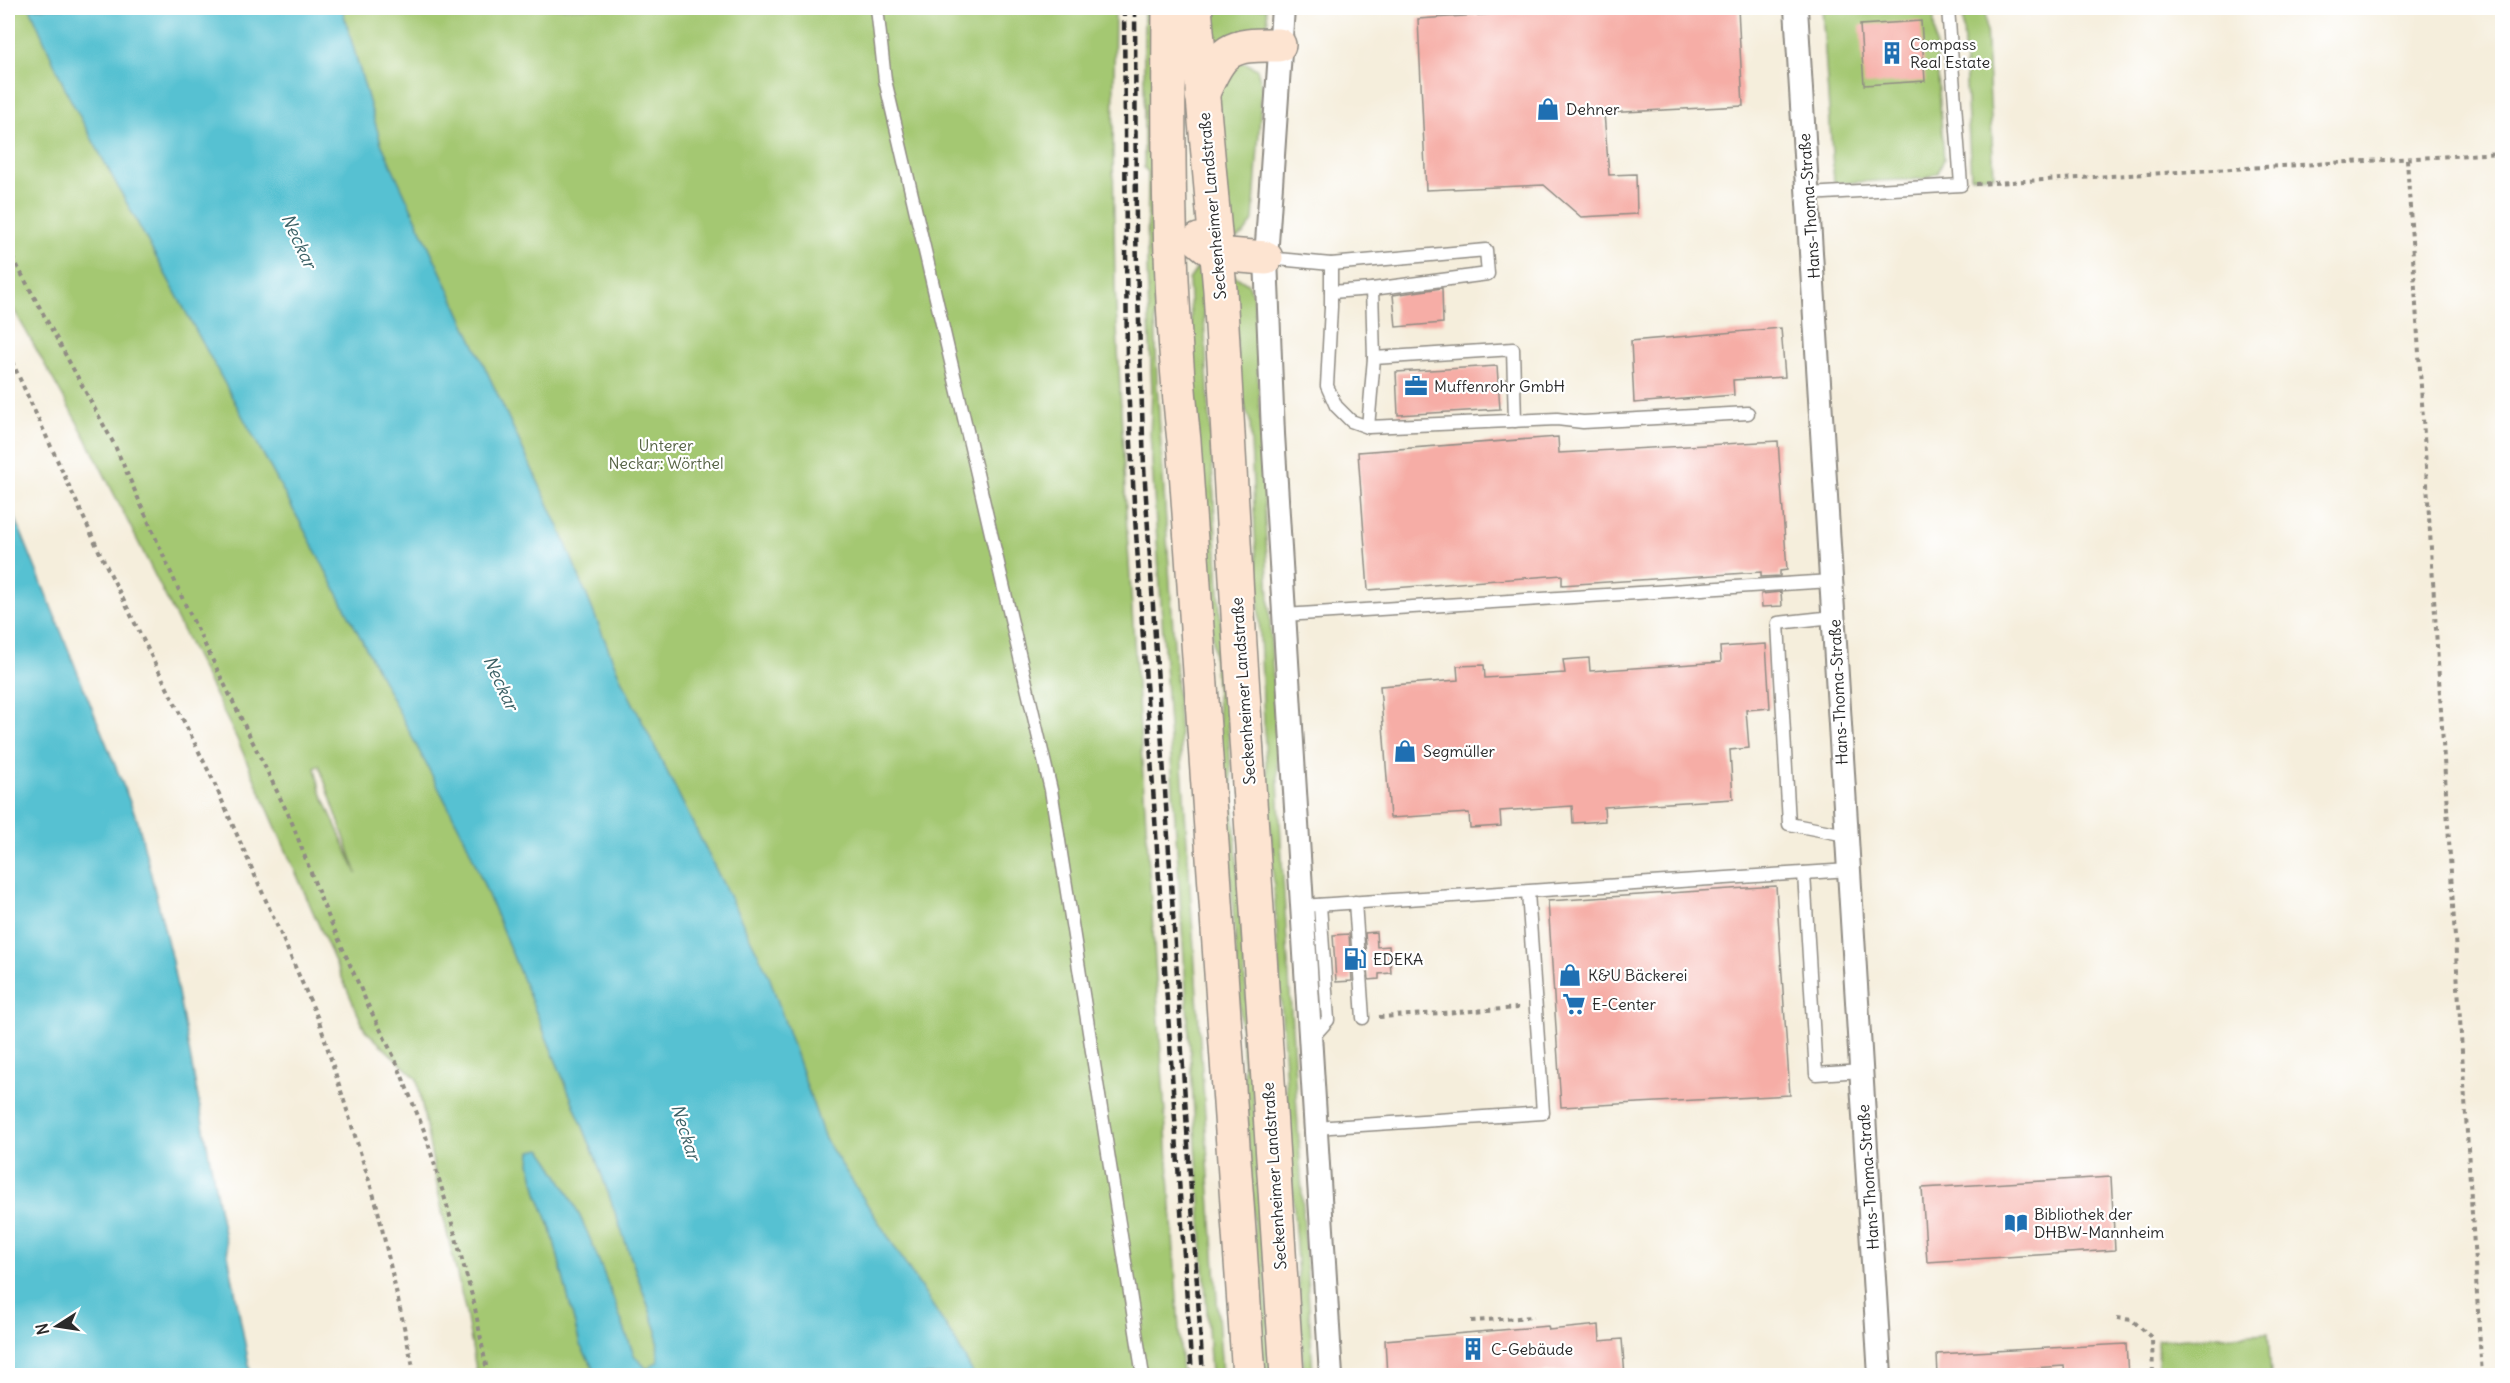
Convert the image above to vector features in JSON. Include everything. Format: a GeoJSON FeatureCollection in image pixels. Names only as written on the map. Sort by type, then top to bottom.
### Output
{"type":"FeatureCollection","features":[{"type":"Feature","properties":{"kind":"main road"},"geometry":{"type":"LineString","coordinates":[[1170,8],[1168,161],[1177,378],[1185,453],[1249,1376]]}},
{"type":"Feature","properties":{"kind":"main road","name":"Seckenheimer Landstraße"},"geometry":{"type":"LineString","coordinates":[[1195,8],[1216,254],[1287,1376]]}},
{"type":"Feature","properties":{"kind":"main road"},"geometry":{"type":"LineString","coordinates":[[1202,95],[1215,66],[1233,49],[1252,45],[1279,45]]}},
{"type":"Feature","properties":{"kind":"main road"},"geometry":{"type":"LineString","coordinates":[[1168,161],[1187,221],[1203,245],[1216,254],[1266,258]]}},
{"type":"Feature","properties":{"kind":"street"},"geometry":{"type":"LineString","coordinates":[[1283,8],[1266,258],[1272,434],[1284,615],[1310,905],[1310,1040],[1331,1376]]}},
{"type":"Feature","properties":{"kind":"street","name":"Hans-Thoma-Straße"},"geometry":{"type":"LineString","coordinates":[[1796,8],[1880,1376]]}},
{"type":"Feature","properties":{"kind":"lane"},"geometry":{"type":"LineString","coordinates":[[877,8],[885,80],[1051,790],[1143,1376]]}},
{"type":"Feature","properties":{"kind":"lane"},"geometry":{"type":"LineString","coordinates":[[1808,194],[1961,185],[1948,8]]}},
{"type":"Feature","properties":{"kind":"lane"},"geometry":{"type":"LineString","coordinates":[[1266,258],[1330,264],[1486,250],[1488,274],[1331,292]]}},
{"type":"Feature","properties":{"kind":"lane"},"geometry":{"type":"LineString","coordinates":[[1330,264],[1327,386],[1336,406],[1351,421],[1368,427],[1557,419],[1583,422],[1748,413]]}},
{"type":"Feature","properties":{"kind":"lane"},"geometry":{"type":"LineString","coordinates":[[1368,427],[1374,358],[1372,289]]}},
{"type":"Feature","properties":{"kind":"lane"},"geometry":{"type":"LineString","coordinates":[[1374,358],[1513,349],[1515,421]]}},
{"type":"Feature","properties":{"kind":"lane"},"geometry":{"type":"LineString","coordinates":[[1284,615],[1831,580]]}},
{"type":"Feature","properties":{"kind":"lane"},"geometry":{"type":"LineString","coordinates":[[1833,617],[1778,622],[1789,825],[1846,834]]}},
{"type":"Feature","properties":{"kind":"lane"},"geometry":{"type":"LineString","coordinates":[[1310,905],[1849,870]]}},
{"type":"Feature","properties":{"kind":"lane"},"geometry":{"type":"LineString","coordinates":[[1804,873],[1816,1074],[1862,1071]]}},
{"type":"Feature","properties":{"kind":"lane"},"geometry":{"type":"LineString","coordinates":[[1315,1128],[1543,1113],[1528,892]]}},
{"type":"Feature","properties":{"kind":"lane"},"geometry":{"type":"LineString","coordinates":[[1355,902],[1363,1018]]}},
{"type":"Feature","properties":{"kind":"path"},"geometry":{"type":"LineString","coordinates":[[1961,185],[2502,153]]}},
{"type":"Feature","properties":{"kind":"path"},"geometry":{"type":"LineString","coordinates":[[2407,159],[2482,1376]]}},
{"type":"Feature","properties":{"kind":"path"},"geometry":{"type":"LineString","coordinates":[[8,249],[115,446],[184,602],[291,820],[322,902],[395,1059],[425,1133],[448,1209],[474,1303],[488,1376]]}},
{"type":"Feature","properties":{"kind":"path"},"geometry":{"type":"LineString","coordinates":[[8,353],[99,551],[212,778],[319,1021],[377,1206],[415,1376]]}},
{"type":"Feature","properties":{"kind":"path"},"geometry":{"type":"LineString","coordinates":[[1363,1018],[1535,1006]]}},
{"type":"Feature","properties":{"kind":"path"},"geometry":{"type":"LineString","coordinates":[[1471,1321],[1534,1317]]}},
{"type":"Feature","properties":{"kind":"path"},"geometry":{"type":"LineString","coordinates":[[2117,1318],[2132,1320],[2152,1338],[2153,1376]]}},
{"type":"Feature","properties":{"kind":"green space","name":"Unterer Neckar: Wörthel"},"geometry":{"type":"Polygon","coordinates":[[[8,8],[1115,8],[1113,152],[1115,286],[1127,532],[1182,1375],[477,1375],[417,1079],[365,1030],[237,739],[86,438],[8,299],[8,8]],[[319,765],[315,768],[320,790],[357,874],[319,765]]]}},
{"type":"Feature","properties":{"kind":"green space"},"geometry":{"type":"Polygon","coordinates":[[[1144,8],[1157,8],[1153,226],[1157,385],[1222,1375],[1211,1375],[1150,433],[1152,390],[1147,269],[1148,172],[1144,168],[1144,8]]]}},
{"type":"Feature","properties":{"kind":"green space"},"geometry":{"type":"Polygon","coordinates":[[[1201,8],[1266,8],[1268,21],[1263,31],[1205,62],[1201,8]]]}},
{"type":"Feature","properties":{"kind":"green space"},"geometry":{"type":"Polygon","coordinates":[[[1822,8],[1933,8],[1944,159],[1938,173],[1924,179],[1834,183],[1822,8]]]}},
{"type":"Feature","properties":{"kind":"green space"},"geometry":{"type":"Polygon","coordinates":[[[1962,8],[1985,8],[1994,176],[1971,177],[1962,8]]]}},
{"type":"Feature","properties":{"kind":"green space"},"geometry":{"type":"Polygon","coordinates":[[[1230,63],[1246,63],[1257,69],[1262,86],[1253,221],[1244,234],[1229,242],[1217,94],[1230,63]]]}},
{"type":"Feature","properties":{"kind":"green space"},"geometry":{"type":"Polygon","coordinates":[[[1201,262],[1220,609],[1272,1375],[1263,1375],[1236,949],[1196,414],[1189,280],[1201,262]]]}},
{"type":"Feature","properties":{"kind":"green space"},"geometry":{"type":"Polygon","coordinates":[[[1232,274],[1249,285],[1254,298],[1282,861],[1313,1375],[1304,1375],[1265,743],[1250,421],[1240,395],[1232,274]]]}},
{"type":"Feature","properties":{"kind":"green space"},"geometry":{"type":"Polygon","coordinates":[[[2268,1333],[2271,1375],[2159,1375],[2157,1340],[2268,1333]]]}},
{"type":"Feature","properties":{"kind":"water","name":"Neckar"},"geometry":{"type":"Polygon","coordinates":[[[30,8],[342,8],[381,143],[559,527],[619,675],[769,976],[825,1139],[956,1342],[974,1375],[597,1375],[580,1345],[551,1229],[537,1193],[530,1163],[531,1151],[541,1149],[570,1197],[605,1276],[634,1355],[647,1369],[658,1361],[657,1331],[596,1159],[466,841],[314,548],[67,93],[30,8]]]}},
{"type":"Feature","properties":{"kind":"water"},"geometry":{"type":"Polygon","coordinates":[[[8,500],[138,822],[171,956],[251,1375],[8,1375],[8,500]]]}},
{"type":"Feature","properties":{"kind":"building","name":"Dehner"},"geometry":{"type":"Polygon","coordinates":[[[1584,8],[1738,8],[1743,106],[1604,113],[1609,175],[1636,174],[1637,214],[1581,217],[1544,185],[1426,190],[1418,19],[1584,8]]]}},
{"type":"Feature","properties":{"kind":"building","name":"Compass Real Estate"},"geometry":{"type":"Polygon","coordinates":[[[1921,21],[1925,81],[1864,85],[1860,25],[1921,21]]]}},
{"type":"Feature","properties":{"kind":"building"},"geometry":{"type":"Polygon","coordinates":[[[1442,288],[1443,323],[1396,327],[1393,295],[1442,288]]]}},
{"type":"Feature","properties":{"kind":"building"},"geometry":{"type":"Polygon","coordinates":[[[1781,328],[1785,377],[1733,380],[1734,395],[1634,403],[1631,341],[1781,328]]]}},
{"type":"Feature","properties":{"kind":"building"},"geometry":{"type":"Polygon","coordinates":[[[1497,366],[1500,409],[1398,415],[1396,372],[1497,366]]]}},
{"type":"Feature","properties":{"kind":"building"},"geometry":{"type":"Polygon","coordinates":[[[1558,437],[1559,453],[1778,441],[1787,570],[1780,571],[1780,576],[1761,577],[1761,572],[1562,585],[1562,575],[1368,590],[1358,452],[1558,437]]]}},
{"type":"Feature","properties":{"kind":"building"},"geometry":{"type":"Polygon","coordinates":[[[1781,592],[1782,606],[1762,607],[1761,594],[1781,592]]]}},
{"type":"Feature","properties":{"kind":"building"},"geometry":{"type":"Polygon","coordinates":[[[1766,644],[1770,708],[1746,710],[1749,748],[1730,750],[1733,799],[1604,807],[1605,821],[1573,823],[1572,806],[1500,811],[1501,826],[1470,828],[1469,813],[1390,818],[1380,686],[1458,680],[1457,666],[1484,665],[1485,678],[1565,673],[1563,660],[1589,658],[1590,671],[1721,662],[1720,647],[1766,644]]]}},
{"type":"Feature","properties":{"kind":"building"},"geometry":{"type":"Polygon","coordinates":[[[1776,886],[1790,1095],[1561,1107],[1548,901],[1776,886]]]}},
{"type":"Feature","properties":{"kind":"building"},"geometry":{"type":"Polygon","coordinates":[[[1376,932],[1377,947],[1389,946],[1391,973],[1379,974],[1379,979],[1369,980],[1365,933],[1376,932]]]}},
{"type":"Feature","properties":{"kind":"building"},"geometry":{"type":"Polygon","coordinates":[[[1349,934],[1352,981],[1336,982],[1333,935],[1349,934]]]}},
{"type":"Feature","properties":{"kind":"building"},"geometry":{"type":"Polygon","coordinates":[[[2111,1177],[2115,1250],[1927,1262],[1922,1188],[2111,1177]]]}},
{"type":"Feature","properties":{"kind":"building","name":"C-Gebäude"},"geometry":{"type":"Polygon","coordinates":[[[1599,1325],[1600,1341],[1622,1339],[1625,1376],[1570,1376],[1570,1371],[1500,1376],[1387,1376],[1385,1340],[1548,1326],[1549,1330],[1599,1325]]]}},
{"type":"Feature","properties":{"kind":"building"},"geometry":{"type":"Polygon","coordinates":[[[2126,1344],[2128,1376],[2065,1376],[2064,1366],[2015,1369],[2016,1376],[1938,1376],[1937,1354],[2126,1344]]]}},
{"type":"Feature","properties":{"kind":"railway"},"geometry":{"type":"LineString","coordinates":[[1124,8],[1127,365],[1134,502],[1192,1376]]}},
{"type":"Feature","properties":{"kind":"railway"},"geometry":{"type":"LineString","coordinates":[[1135,8],[1136,234],[1144,467],[1203,1376]]}},
{"type":"Feature","properties":{"kind":"place","name":"Compass Real Estate"},"geometry":{"type":"Point","coordinates":[1892,53]}},
{"type":"Feature","properties":{"kind":"place","name":"Dehner"},"geometry":{"type":"Point","coordinates":[1548,109]}},
{"type":"Feature","properties":{"kind":"place","name":"Muffenrohr GmbH"},"geometry":{"type":"Point","coordinates":[1416,386]}},
{"type":"Feature","properties":{"kind":"place","name":"Segmüller"},"geometry":{"type":"Point","coordinates":[1405,751]}},
{"type":"Feature","properties":{"kind":"place","name":"EDEKA"},"geometry":{"type":"Point","coordinates":[1355,959]}},
{"type":"Feature","properties":{"kind":"place","name":"K&U Bäckerei"},"geometry":{"type":"Point","coordinates":[1570,975]}},
{"type":"Feature","properties":{"kind":"place","name":"E-Center"},"geometry":{"type":"Point","coordinates":[1574,1004]}},
{"type":"Feature","properties":{"kind":"place","name":"Bibliothek der DHBW-Mannheim"},"geometry":{"type":"Point","coordinates":[2016,1223]}},
{"type":"Feature","properties":{"kind":"place","name":"C-Gebäude"},"geometry":{"type":"Point","coordinates":[1473,1349]}}]}
